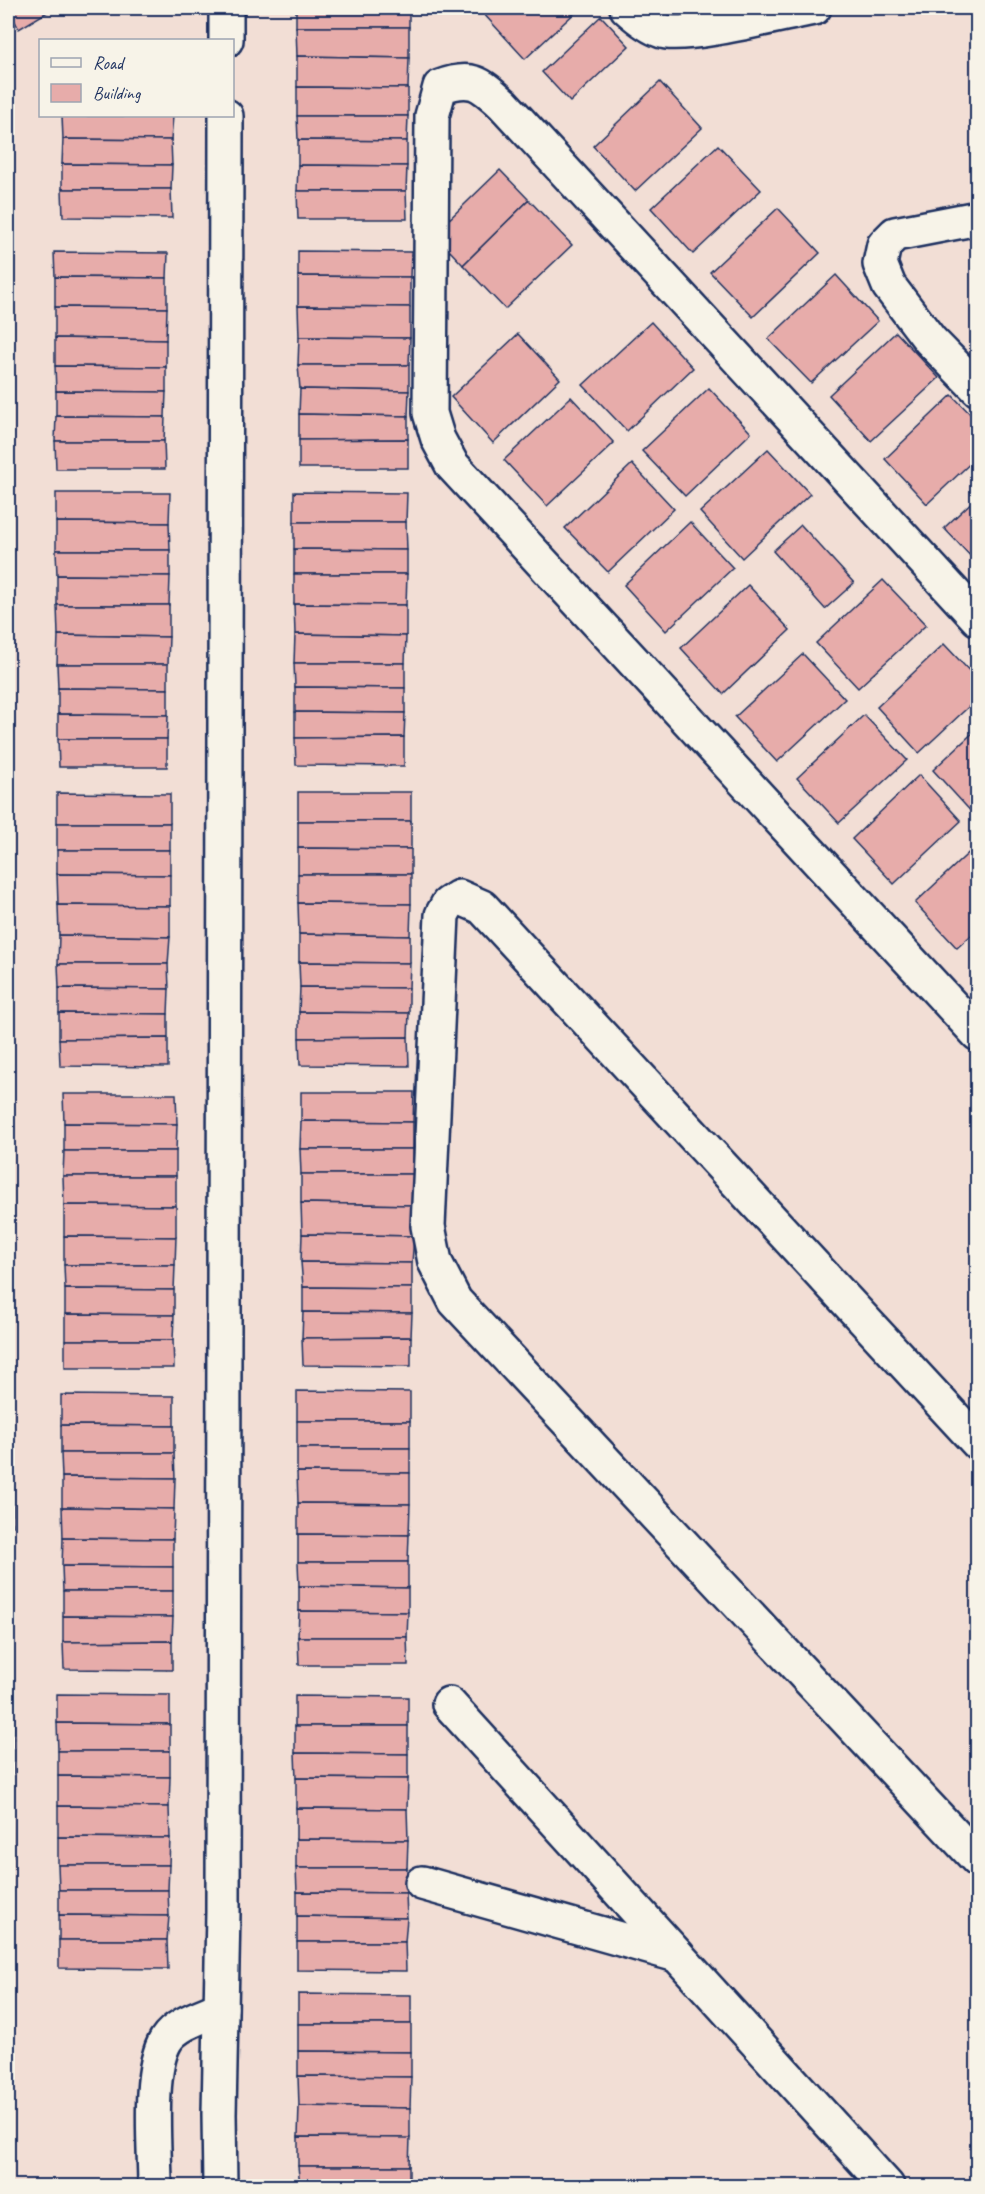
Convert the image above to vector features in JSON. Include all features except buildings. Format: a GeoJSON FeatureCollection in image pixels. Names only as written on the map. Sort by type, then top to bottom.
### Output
{"type":"FeatureCollection","features":[{"type":"Feature","properties":{"kind":"street"},"geometry":{"type":"LineString","coordinates":[[226,8],[226,39]]}},
{"type":"Feature","properties":{"kind":"street"},"geometry":{"type":"LineString","coordinates":[[627,8],[638,18],[663,32],[689,32],[814,8]]}},
{"type":"Feature","properties":{"kind":"street"},"geometry":{"type":"LineString","coordinates":[[978,620],[503,104],[481,84],[457,81],[440,87],[432,116],[430,413],[438,439],[453,465],[978,1034]]}},
{"type":"Feature","properties":{"kind":"street"},"geometry":{"type":"LineString","coordinates":[[220,2187],[223,1912],[226,117]]}},
{"type":"Feature","properties":{"kind":"street"},"geometry":{"type":"LineString","coordinates":[[978,218],[895,234],[884,244],[880,264],[889,286],[930,340],[978,389]]}},
{"type":"Feature","properties":{"kind":"street"},"geometry":{"type":"LineString","coordinates":[[978,1443],[482,907],[459,897],[448,904],[442,915],[428,1226],[435,1262],[455,1301],[978,1860]]}},
{"type":"Feature","properties":{"kind":"street"},"geometry":{"type":"LineString","coordinates":[[449,1704],[888,2187]]}},
{"type":"Feature","properties":{"kind":"street"},"geometry":{"type":"LineString","coordinates":[[422,1883],[677,1955]]}},
{"type":"Feature","properties":{"kind":"street"},"geometry":{"type":"LineString","coordinates":[[155,2187],[154,2074],[166,2040],[182,2026],[221,2008]]}}]}
